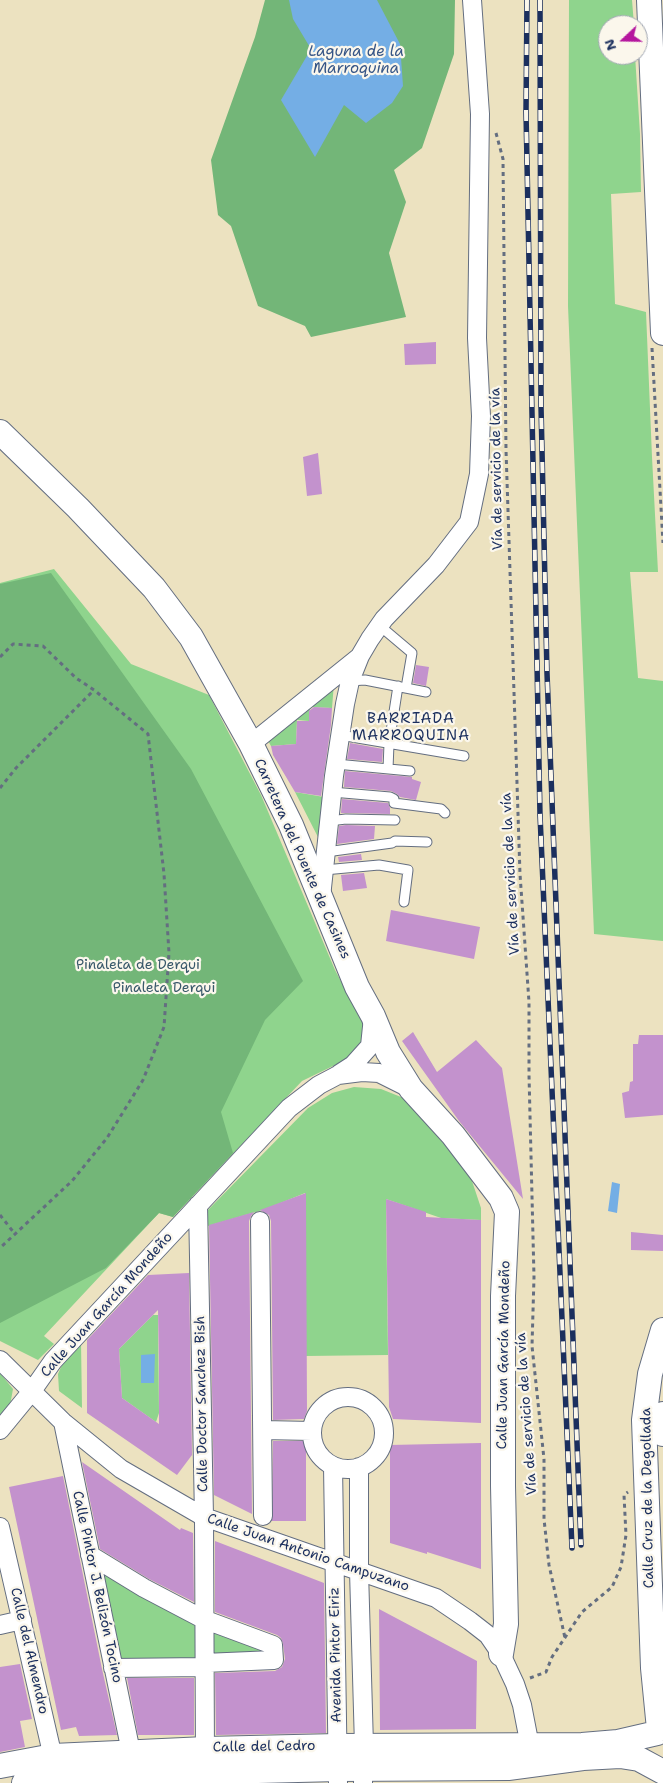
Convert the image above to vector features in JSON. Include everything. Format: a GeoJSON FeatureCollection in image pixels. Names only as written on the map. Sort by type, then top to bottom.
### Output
{"type":"FeatureCollection","features":[{"type":"Feature","properties":{"kind":"street"},"geometry":{"type":"LineString","coordinates":[[321,901],[332,792],[350,682],[360,656],[380,626],[436,565],[469,522],[479,474],[480,416],[477,328],[480,114],[472,0]]}},
{"type":"Feature","properties":{"kind":"street"},"geometry":{"type":"LineString","coordinates":[[649,0],[660,182],[657,264],[663,334]]}},
{"type":"Feature","properties":{"kind":"street","name":"Carretera del Puente de Casines"},"geometry":{"type":"LineString","coordinates":[[0,432],[78,508],[154,588],[191,637],[251,744],[291,826],[357,987]]}},
{"type":"Feature","properties":{"kind":"street"},"geometry":{"type":"LineString","coordinates":[[251,744],[360,656]]}},
{"type":"Feature","properties":{"kind":"street","name":"Calle Juan García Mondeño"},"geometry":{"type":"LineString","coordinates":[[357,987],[373,1016],[384,1062],[453,1135],[501,1198],[508,1212],[503,1305],[502,1486],[506,1624],[501,1654]]}},
{"type":"Feature","properties":{"kind":"street"},"geometry":{"type":"LineString","coordinates":[[338,1075],[353,1065],[370,1046],[373,1016]]}},
{"type":"Feature","properties":{"kind":"street"},"geometry":{"type":"LineString","coordinates":[[363,1055],[378,1051],[384,1062]]}},
{"type":"Feature","properties":{"kind":"street","name":"Calle Juan García Mondeño"},"geometry":{"type":"LineString","coordinates":[[0,1430],[32,1391],[53,1361],[289,1108],[319,1085],[338,1075],[362,1072],[384,1062]]}},
{"type":"Feature","properties":{"kind":"street","name":"Calle Doctor Sanchez Bish"},"geometry":{"type":"LineString","coordinates":[[198,1205],[204,1517],[206,1749],[204,1778]]}},
{"type":"Feature","properties":{"kind":"street"},"geometry":{"type":"LineString","coordinates":[[260,1221],[263,1516]]}},
{"type":"Feature","properties":{"kind":"street","name":"Calle Cruz de la Degollada"},"geometry":{"type":"LineString","coordinates":[[663,1330],[650,1374],[644,1420],[653,1668],[660,1729],[656,1753],[658,1763],[663,1772]]}},
{"type":"Feature","properties":{"kind":"street","name":"Calle Juan Antonio Campuzano"},"geometry":{"type":"LineString","coordinates":[[0,1360],[63,1422],[121,1469],[204,1517],[436,1598],[488,1635],[501,1654],[515,1684],[522,1705],[529,1765]]}},
{"type":"Feature","properties":{"kind":"street"},"geometry":{"type":"LineString","coordinates":[[342,1398],[355,1398],[366,1402],[375,1410],[384,1432],[382,1444],[377,1454],[369,1462],[359,1467],[342,1469],[324,1460],[317,1452],[313,1442],[312,1431],[315,1419],[321,1408],[331,1401],[342,1398]]}},
{"type":"Feature","properties":{"kind":"street","name":"Calle Cruz de la Degollada"},"geometry":{"type":"LineString","coordinates":[[663,1414],[663,1434]]}},
{"type":"Feature","properties":{"kind":"street","name":"Calle Pintor J. Belizón Tocino"},"geometry":{"type":"LineString","coordinates":[[63,1422],[131,1752]]}},
{"type":"Feature","properties":{"kind":"street"},"geometry":{"type":"LineString","coordinates":[[263,1430],[312,1431]]}},
{"type":"Feature","properties":{"kind":"street","name":"Avenida Pintor Eiriz"},"geometry":{"type":"LineString","coordinates":[[333,1466],[338,1766]]}},
{"type":"Feature","properties":{"kind":"street","name":"Avenida Pintor Eiriz"},"geometry":{"type":"LineString","coordinates":[[359,1467],[363,1776]]}},
{"type":"Feature","properties":{"kind":"street","name":"Calle del Almendro"},"geometry":{"type":"LineString","coordinates":[[0,1526],[55,1766]]}},
{"type":"Feature","properties":{"kind":"street"},"geometry":{"type":"LineString","coordinates":[[90,1555],[144,1588],[204,1619],[273,1645],[274,1660],[114,1668]]}},
{"type":"Feature","properties":{"kind":"street"},"geometry":{"type":"LineString","coordinates":[[0,1625],[22,1620]]}},
{"type":"Feature","properties":{"kind":"street"},"geometry":{"type":"LineString","coordinates":[[529,1765],[660,1729]]}},
{"type":"Feature","properties":{"kind":"street","name":"Calle del Cedro"},"geometry":{"type":"LineString","coordinates":[[0,1766],[55,1766],[204,1778],[338,1766],[364,1746],[529,1765]]}},
{"type":"Feature","properties":{"kind":"street","name":"Calle del Cedro"},"geometry":{"type":"LineString","coordinates":[[24,1783],[55,1766],[131,1752],[206,1749],[338,1766],[363,1776],[508,1768],[529,1765]]}},
{"type":"Feature","properties":{"kind":"street"},"geometry":{"type":"LineString","coordinates":[[529,1765],[583,1758],[620,1756],[639,1759],[663,1772]]}},
{"type":"Feature","properties":{"kind":"lane"},"geometry":{"type":"LineString","coordinates":[[380,626],[412,653],[389,744],[388,769]]}},
{"type":"Feature","properties":{"kind":"lane"},"geometry":{"type":"LineString","coordinates":[[350,682],[365,680],[426,692]]}},
{"type":"Feature","properties":{"kind":"lane"},"geometry":{"type":"LineString","coordinates":[[340,735],[464,756]]}},
{"type":"Feature","properties":{"kind":"lane"},"geometry":{"type":"LineString","coordinates":[[336,764],[410,771]]}},
{"type":"Feature","properties":{"kind":"lane"},"geometry":{"type":"LineString","coordinates":[[332,792],[390,797],[394,799],[394,803],[441,809],[445,813]]}},
{"type":"Feature","properties":{"kind":"lane"},"geometry":{"type":"LineString","coordinates":[[329,821],[346,819],[395,820]]}},
{"type":"Feature","properties":{"kind":"lane"},"geometry":{"type":"LineString","coordinates":[[326,852],[392,843],[395,841],[427,842]]}},
{"type":"Feature","properties":{"kind":"lane"},"geometry":{"type":"LineString","coordinates":[[324,870],[378,865],[408,870],[404,902]]}},
{"type":"Feature","properties":{"kind":"path","name":"Vía de servicio de la vía"},"geometry":{"type":"LineString","coordinates":[[480,114],[498,135],[503,159],[506,450],[521,884],[529,1002],[534,1277],[532,1346],[544,1459],[544,1519],[549,1564],[565,1638]]}},
{"type":"Feature","properties":{"kind":"path"},"geometry":{"type":"LineString","coordinates":[[0,657],[14,644],[43,646],[76,678],[94,690],[148,734],[164,874],[169,953],[164,1027],[143,1080],[107,1138],[72,1181],[0,1248]]}},
{"type":"Feature","properties":{"kind":"path"},"geometry":{"type":"LineString","coordinates":[[0,788],[16,768],[94,690]]}},
{"type":"Feature","properties":{"kind":"path"},"geometry":{"type":"LineString","coordinates":[[0,1215],[15,1235]]}},
{"type":"Feature","properties":{"kind":"path"},"geometry":{"type":"LineString","coordinates":[[515,1684],[546,1672],[552,1657],[582,1612],[612,1587],[621,1567],[626,1535],[624,1495],[646,1481]]}},
{"type":"Feature","properties":{"kind":"green space"},"geometry":{"type":"Polygon","coordinates":[[[265,0],[455,0],[454,54],[422,148],[394,170],[406,202],[389,253],[406,317],[311,337],[305,326],[258,306],[231,226],[218,215],[211,160],[255,37],[265,0]]]}},
{"type":"Feature","properties":{"kind":"green space"},"geometry":{"type":"Polygon","coordinates":[[[569,0],[632,0],[633,15],[598,15],[598,65],[636,65],[641,192],[611,194],[615,304],[646,312],[658,572],[630,572],[638,678],[663,681],[663,941],[594,934],[568,306],[569,0]]]}},
{"type":"Feature","properties":{"kind":"green space","name":"Pinaleta de Derqui"},"geometry":{"type":"Polygon","coordinates":[[[54,569],[131,664],[209,695],[261,795],[335,970],[364,1025],[364,1051],[302,1081],[173,1217],[159,1213],[44,1336],[54,1344],[38,1360],[0,1341],[0,583],[54,569]]]}},
{"type":"Feature","properties":{"kind":"green space","name":"Pinaleta de Derqui"},"geometry":{"type":"Polygon","coordinates":[[[51,573],[191,769],[303,981],[265,1020],[221,1112],[233,1153],[173,1217],[159,1213],[106,1268],[0,1323],[0,584],[51,573]]]}},
{"type":"Feature","properties":{"kind":"green space"},"geometry":{"type":"Polygon","coordinates":[[[334,683],[332,708],[310,707],[309,721],[297,720],[296,744],[271,746],[267,739],[334,683]]]}},
{"type":"Feature","properties":{"kind":"green space"},"geometry":{"type":"Polygon","coordinates":[[[295,792],[324,797],[321,843],[295,792]]]}},
{"type":"Feature","properties":{"kind":"green space"},"geometry":{"type":"Polygon","coordinates":[[[354,1087],[381,1089],[406,1099],[434,1130],[471,1178],[481,1208],[481,1220],[441,1218],[386,1199],[388,1355],[306,1356],[305,1193],[266,1209],[208,1226],[207,1211],[308,1108],[332,1093],[354,1087]]]}},
{"type":"Feature","properties":{"kind":"green space"},"geometry":{"type":"Polygon","coordinates":[[[153,1315],[158,1315],[159,1413],[156,1422],[122,1398],[119,1349],[153,1315]]]}},
{"type":"Feature","properties":{"kind":"green space"},"geometry":{"type":"Polygon","coordinates":[[[81,1342],[82,1408],[59,1391],[58,1374],[64,1360],[81,1342]]]}},
{"type":"Feature","properties":{"kind":"green space"},"geometry":{"type":"Polygon","coordinates":[[[0,1373],[13,1389],[9,1411],[0,1417],[0,1373]]]}},
{"type":"Feature","properties":{"kind":"green space"},"geometry":{"type":"Polygon","coordinates":[[[97,1564],[197,1621],[198,1661],[119,1662],[97,1564]]]}},
{"type":"Feature","properties":{"kind":"green space"},"geometry":{"type":"Polygon","coordinates":[[[210,1627],[268,1647],[269,1655],[211,1658],[210,1627]]]}},
{"type":"Feature","properties":{"kind":"water","name":"Laguna de la Marroquina"},"geometry":{"type":"Polygon","coordinates":[[[289,0],[377,0],[400,44],[403,86],[392,103],[366,123],[344,105],[315,157],[281,100],[311,49],[293,19],[289,0]]]}},
{"type":"Feature","properties":{"kind":"water"},"geometry":{"type":"Polygon","coordinates":[[[612,1182],[620,1184],[617,1213],[608,1211],[612,1182]]]}},
{"type":"Feature","properties":{"kind":"water"},"geometry":{"type":"Polygon","coordinates":[[[155,1354],[154,1383],[141,1383],[141,1355],[155,1354]]]}},
{"type":"Feature","properties":{"kind":"building"},"geometry":{"type":"Polygon","coordinates":[[[436,342],[436,364],[405,365],[404,344],[436,342]]]}},
{"type":"Feature","properties":{"kind":"building"},"geometry":{"type":"Polygon","coordinates":[[[318,453],[322,494],[307,496],[303,457],[318,453]]]}},
{"type":"Feature","properties":{"kind":"building"},"geometry":{"type":"Polygon","coordinates":[[[416,665],[429,667],[426,686],[413,683],[416,665]]]}},
{"type":"Feature","properties":{"kind":"building"},"geometry":{"type":"Polygon","coordinates":[[[314,707],[332,708],[321,796],[295,792],[273,755],[271,746],[296,744],[297,721],[309,721],[309,711],[314,707]]]}},
{"type":"Feature","properties":{"kind":"building"},"geometry":{"type":"Polygon","coordinates":[[[350,743],[383,749],[382,762],[347,759],[350,743]]]}},
{"type":"Feature","properties":{"kind":"building"},"geometry":{"type":"Polygon","coordinates":[[[345,771],[412,777],[412,779],[421,782],[416,800],[400,797],[391,791],[344,787],[345,771]]]}},
{"type":"Feature","properties":{"kind":"building"},"geometry":{"type":"Polygon","coordinates":[[[342,799],[388,803],[390,814],[341,813],[342,799]]]}},
{"type":"Feature","properties":{"kind":"building"},"geometry":{"type":"Polygon","coordinates":[[[339,826],[375,826],[374,839],[337,844],[339,826]]]}},
{"type":"Feature","properties":{"kind":"building"},"geometry":{"type":"Polygon","coordinates":[[[361,854],[362,860],[339,862],[338,857],[361,854]]]}},
{"type":"Feature","properties":{"kind":"building"},"geometry":{"type":"Polygon","coordinates":[[[364,873],[367,888],[343,891],[341,875],[364,873]]]}},
{"type":"Feature","properties":{"kind":"building"},"geometry":{"type":"Polygon","coordinates":[[[391,910],[480,927],[474,959],[386,941],[391,910]]]}},
{"type":"Feature","properties":{"kind":"building"},"geometry":{"type":"Polygon","coordinates":[[[413,1032],[437,1072],[476,1040],[502,1068],[523,1199],[459,1121],[402,1041],[413,1032]]]}},
{"type":"Feature","properties":{"kind":"building"},"geometry":{"type":"Polygon","coordinates":[[[639,1035],[663,1035],[663,1115],[625,1118],[622,1093],[629,1091],[630,1082],[633,1081],[633,1044],[638,1044],[639,1035]]]}},
{"type":"Feature","properties":{"kind":"building"},"geometry":{"type":"Polygon","coordinates":[[[306,1193],[307,1411],[304,1419],[273,1420],[271,1221],[269,1215],[260,1210],[306,1193]]]}},
{"type":"Feature","properties":{"kind":"building"},"geometry":{"type":"Polygon","coordinates":[[[386,1199],[426,1212],[426,1217],[481,1220],[481,1423],[393,1419],[389,1407],[386,1199]]]}},
{"type":"Feature","properties":{"kind":"building"},"geometry":{"type":"Polygon","coordinates":[[[254,1212],[249,1221],[252,1514],[214,1495],[209,1225],[254,1212]]]}},
{"type":"Feature","properties":{"kind":"building"},"geometry":{"type":"Polygon","coordinates":[[[631,1232],[663,1235],[663,1251],[631,1250],[631,1232]]]}},
{"type":"Feature","properties":{"kind":"building"},"geometry":{"type":"Polygon","coordinates":[[[189,1273],[192,1455],[177,1475],[87,1413],[87,1340],[148,1275],[189,1273]],[[158,1310],[119,1349],[122,1398],[159,1424],[158,1310]]]}},
{"type":"Feature","properties":{"kind":"building"},"geometry":{"type":"Polygon","coordinates":[[[273,1441],[305,1441],[306,1521],[272,1521],[273,1441]]]}},
{"type":"Feature","properties":{"kind":"building"},"geometry":{"type":"Polygon","coordinates":[[[481,1443],[481,1569],[427,1552],[427,1554],[390,1543],[390,1445],[481,1443]]]}},
{"type":"Feature","properties":{"kind":"building"},"geometry":{"type":"Polygon","coordinates":[[[82,1462],[180,1530],[181,1528],[193,1533],[194,1602],[149,1579],[100,1549],[82,1462]]]}},
{"type":"Feature","properties":{"kind":"building"},"geometry":{"type":"Polygon","coordinates":[[[63,1476],[117,1735],[79,1736],[76,1727],[61,1730],[9,1487],[63,1476]]]}},
{"type":"Feature","properties":{"kind":"building"},"geometry":{"type":"Polygon","coordinates":[[[215,1541],[324,1583],[326,1733],[216,1735],[215,1673],[275,1671],[282,1667],[285,1659],[281,1638],[277,1635],[215,1612],[215,1541]]]}},
{"type":"Feature","properties":{"kind":"building"},"geometry":{"type":"Polygon","coordinates":[[[379,1609],[477,1661],[476,1729],[380,1730],[379,1609]]]}},
{"type":"Feature","properties":{"kind":"building"},"geometry":{"type":"Polygon","coordinates":[[[20,1664],[32,1719],[20,1721],[25,1747],[0,1752],[0,1667],[20,1664]]]}},
{"type":"Feature","properties":{"kind":"building"},"geometry":{"type":"Polygon","coordinates":[[[127,1678],[194,1678],[194,1735],[138,1735],[127,1678]]]}},
{"type":"Feature","properties":{"kind":"railway"},"geometry":{"type":"LineString","coordinates":[[527,0],[526,112],[540,815],[572,1548]]}},
{"type":"Feature","properties":{"kind":"railway"},"geometry":{"type":"LineString","coordinates":[[540,0],[541,406],[547,673],[581,1545]]}},
{"type":"Feature","properties":{"kind":"district","name":"BARRIADA MARROQUINA"},"geometry":{"type":"Point","coordinates":[411,728]}},
{"type":"Feature","properties":{"kind":"park label","name":"Pinaleta Derqui"},"geometry":{"type":"Point","coordinates":[164,988]}}]}
